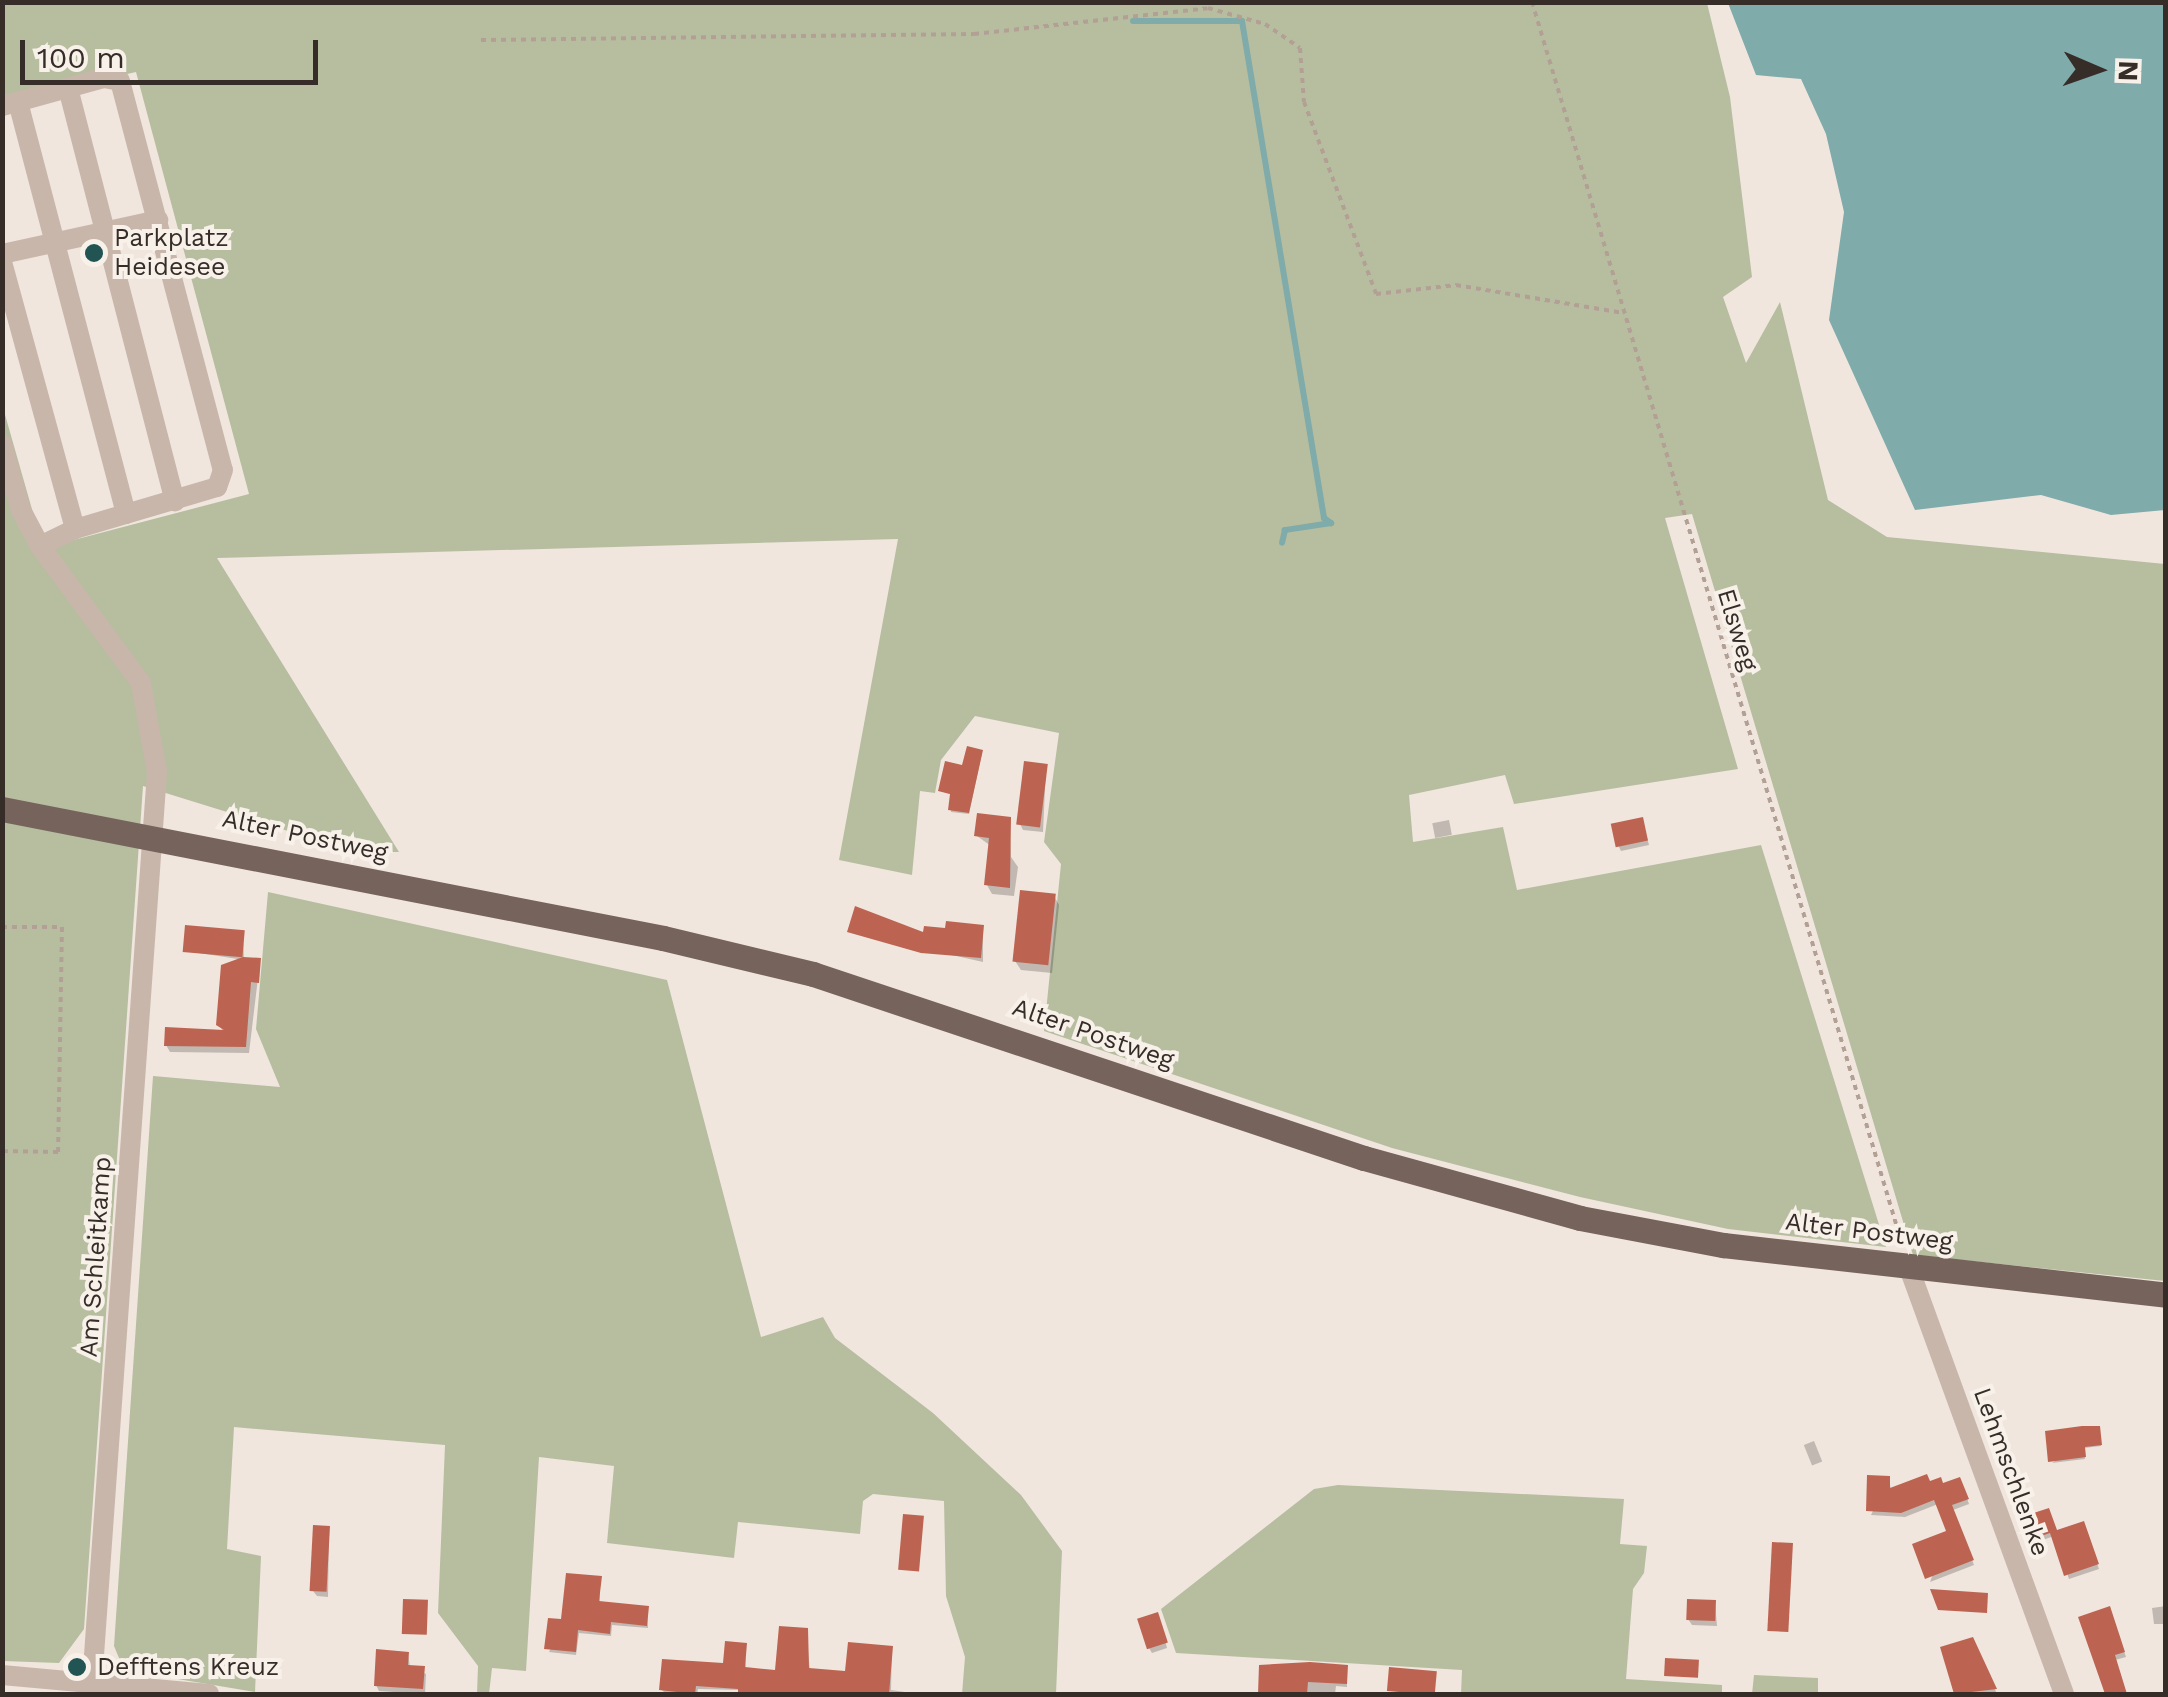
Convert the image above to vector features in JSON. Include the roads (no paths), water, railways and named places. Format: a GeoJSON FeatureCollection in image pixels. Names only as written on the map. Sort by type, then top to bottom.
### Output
{"type":"FeatureCollection","features":[{"type":"Feature","properties":{"kind":"main road","name":"Alter Postweg"},"geometry":{"type":"LineString","coordinates":[[2,809],[152,836],[813,974],[1364,1158],[1549,1211],[1723,1245],[2166,1295]]}},
{"type":"Feature","properties":{"kind":"street"},"geometry":{"type":"LineString","coordinates":[[40,546],[74,529],[175,501],[217,487],[223,470],[120,81],[104,78],[10,104],[55,240],[126,514]]}},
{"type":"Feature","properties":{"kind":"street"},"geometry":{"type":"LineString","coordinates":[[68,88],[175,501]]}},
{"type":"Feature","properties":{"kind":"street"},"geometry":{"type":"LineString","coordinates":[[74,529],[2,258],[55,240],[158,220]]}},
{"type":"Feature","properties":{"kind":"street","name":"Am Schleitkamp"},"geometry":{"type":"LineString","coordinates":[[2,444],[20,510],[40,546],[141,683],[157,772],[92,1683]]}},
{"type":"Feature","properties":{"kind":"street","name":"Lehmschlenke"},"geometry":{"type":"LineString","coordinates":[[1909,1268],[2064,1694]]}},
{"type":"Feature","properties":{"kind":"street"},"geometry":{"type":"LineString","coordinates":[[2,1675],[209,1694]]}},
{"type":"Feature","properties":{"kind":"water"},"geometry":{"type":"Polygon","coordinates":[[[1728,3],[2165,3],[2165,510],[2111,515],[2041,495],[1915,510],[1829,320],[1844,212],[1826,134],[1801,79],[1756,75],[1728,3]]]}},
{"type":"Feature","properties":{"kind":"waterway"},"geometry":{"type":"LineString","coordinates":[[1133,21],[1242,21],[1324,518],[1331,523],[1285,530],[1282,543]]}},
{"type":"Feature","properties":{"kind":"place","name":"Parkplatz Heidesee"},"geometry":{"type":"Point","coordinates":[94,253]}},
{"type":"Feature","properties":{"kind":"place","name":"Defftens Kreuz"},"geometry":{"type":"Point","coordinates":[77,1667]}}]}
